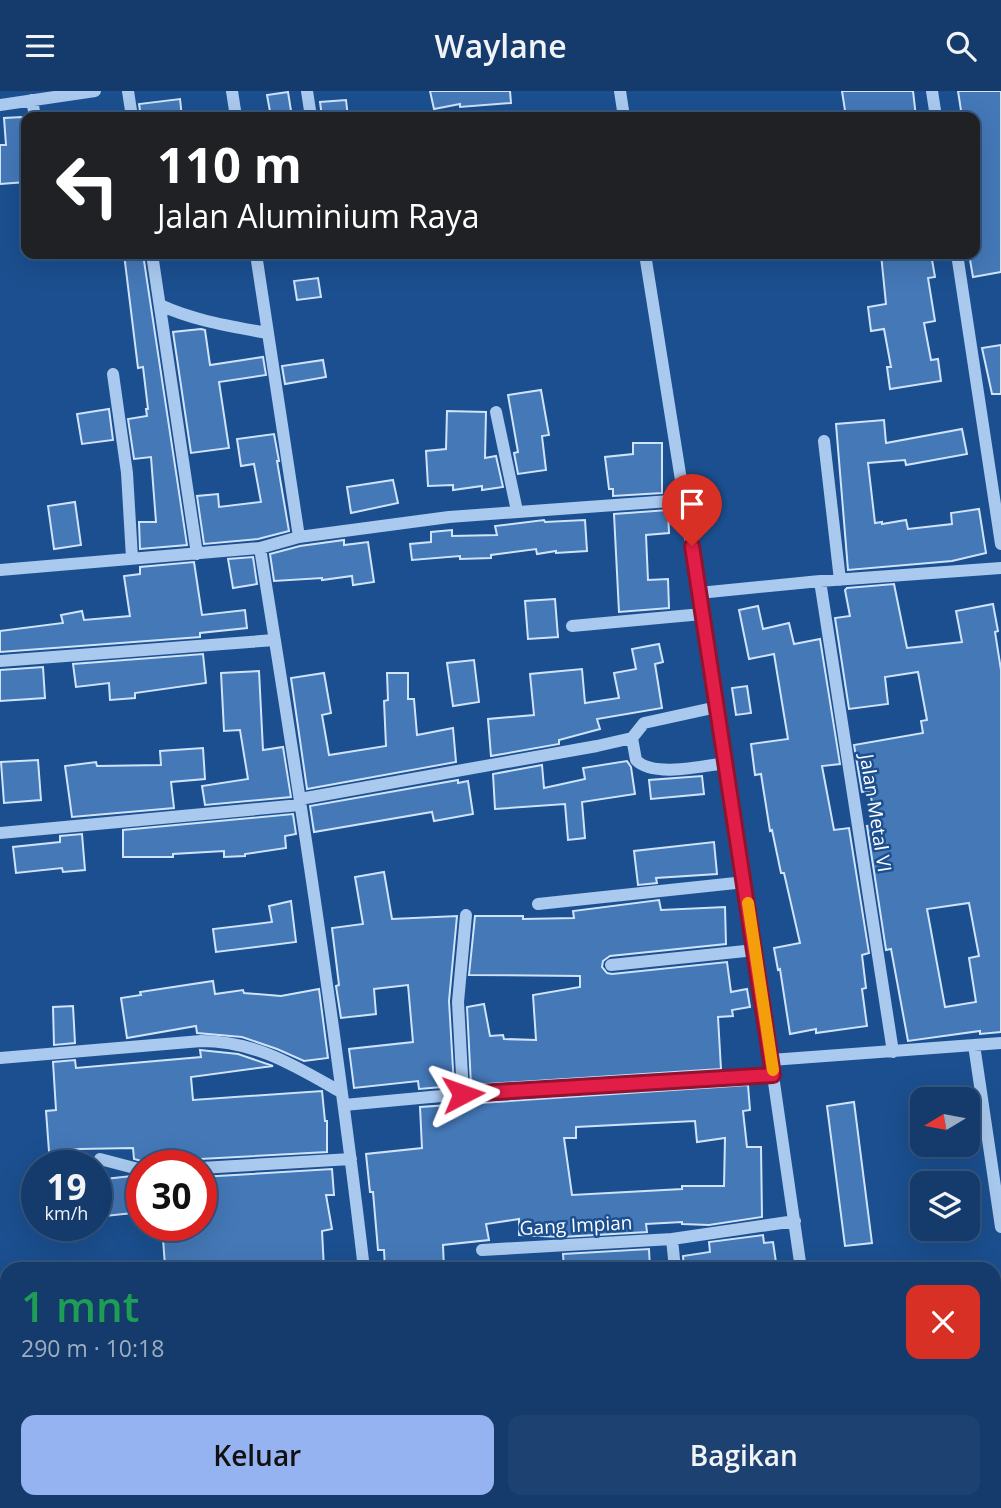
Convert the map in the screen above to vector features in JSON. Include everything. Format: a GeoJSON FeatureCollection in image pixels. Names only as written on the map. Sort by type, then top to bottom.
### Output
{"type":"FeatureCollection","features":[{"type":"Feature","properties":{"kind":"street"},"geometry":{"type":"LineString","coordinates":[[0,105],[95,91]]}},
{"type":"Feature","properties":{"kind":"street"},"geometry":{"type":"LineString","coordinates":[[128,91],[131,112]]}},
{"type":"Feature","properties":{"kind":"street"},"geometry":{"type":"LineString","coordinates":[[232,91],[235,112]]}},
{"type":"Feature","properties":{"kind":"street"},"geometry":{"type":"LineString","coordinates":[[307,91],[310,112]]}},
{"type":"Feature","properties":{"kind":"street"},"geometry":{"type":"LineString","coordinates":[[620,91],[623,112]]}},
{"type":"Feature","properties":{"kind":"street"},"geometry":{"type":"LineString","coordinates":[[932,91],[935,112]]}},
{"type":"Feature","properties":{"kind":"street"},"geometry":{"type":"LineString","coordinates":[[32,100],[34,112]]}},
{"type":"Feature","properties":{"kind":"street"},"geometry":{"type":"LineString","coordinates":[[153,259],[197,554]]}},
{"type":"Feature","properties":{"kind":"street"},"geometry":{"type":"LineString","coordinates":[[257,259],[299,537]]}},
{"type":"Feature","properties":{"kind":"street"},"geometry":{"type":"LineString","coordinates":[[646,259],[745,882],[800,1262]]}},
{"type":"Feature","properties":{"kind":"street"},"geometry":{"type":"LineString","coordinates":[[958,259],[1001,544]]}},
{"type":"Feature","properties":{"kind":"street"},"geometry":{"type":"LineString","coordinates":[[160,305],[210,324],[267,333]]}},
{"type":"Feature","properties":{"kind":"street"},"geometry":{"type":"LineString","coordinates":[[113,375],[127,473],[132,558]]}},
{"type":"Feature","properties":{"kind":"street"},"geometry":{"type":"LineString","coordinates":[[496,412],[517,511]]}},
{"type":"Feature","properties":{"kind":"street"},"geometry":{"type":"LineString","coordinates":[[824,441],[840,580]]}},
{"type":"Feature","properties":{"kind":"street"},"geometry":{"type":"LineString","coordinates":[[0,570],[260,548],[299,537],[449,517],[684,500]]}},
{"type":"Feature","properties":{"kind":"street"},"geometry":{"type":"LineString","coordinates":[[260,548],[344,1105],[363,1262]]}},
{"type":"Feature","properties":{"kind":"street"},"geometry":{"type":"LineString","coordinates":[[699,593],[820,580],[1001,568]]}},
{"type":"Feature","properties":{"kind":"street","name":"Jalan Metal VI"},"geometry":{"type":"LineString","coordinates":[[820,580],[893,1052]]}},
{"type":"Feature","properties":{"kind":"street"},"geometry":{"type":"LineString","coordinates":[[572,626],[702,614]]}},
{"type":"Feature","properties":{"kind":"street"},"geometry":{"type":"LineString","coordinates":[[0,661],[275,640]]}},
{"type":"Feature","properties":{"kind":"street"},"geometry":{"type":"LineString","coordinates":[[0,833],[300,802],[597,746],[632,738],[644,723],[653,720],[717,707]]}},
{"type":"Feature","properties":{"kind":"street"},"geometry":{"type":"LineString","coordinates":[[632,738],[636,760],[649,769],[726,763]]}},
{"type":"Feature","properties":{"kind":"street"},"geometry":{"type":"LineString","coordinates":[[538,904],[745,882]]}},
{"type":"Feature","properties":{"kind":"street"},"geometry":{"type":"LineString","coordinates":[[463,1094],[458,1002],[466,915]]}},
{"type":"Feature","properties":{"kind":"street"},"geometry":{"type":"LineString","coordinates":[[611,965],[755,950]]}},
{"type":"Feature","properties":{"kind":"street"},"geometry":{"type":"LineString","coordinates":[[0,1058],[225,1041],[259,1049],[341,1092]]}},
{"type":"Feature","properties":{"kind":"street"},"geometry":{"type":"LineString","coordinates":[[771,1060],[1001,1043]]}},
{"type":"Feature","properties":{"kind":"street"},"geometry":{"type":"LineString","coordinates":[[974,1045],[1001,1227]]}},
{"type":"Feature","properties":{"kind":"street"},"geometry":{"type":"LineString","coordinates":[[344,1105],[463,1094],[773,1075]]}},
{"type":"Feature","properties":{"kind":"street"},"geometry":{"type":"LineString","coordinates":[[217,1167],[351,1159]]}},
{"type":"Feature","properties":{"kind":"street","name":"Gang Impian"},"geometry":{"type":"LineString","coordinates":[[482,1250],[672,1239],[794,1221]]}},
{"type":"Feature","properties":{"kind":"street"},"geometry":{"type":"LineString","coordinates":[[672,1239],[674,1262]]}},
{"type":"Feature","properties":{"kind":"building"},"geometry":{"type":"Polygon","coordinates":[[[430,91],[510,91],[511,103],[460,107],[460,104],[434,109],[430,91]]]}},
{"type":"Feature","properties":{"kind":"building"},"geometry":{"type":"Polygon","coordinates":[[[842,91],[913,91],[915,112],[845,112],[842,91]]]}},
{"type":"Feature","properties":{"kind":"building"},"geometry":{"type":"Polygon","coordinates":[[[958,91],[1001,91],[1001,272],[973,277],[970,259],[980,259],[980,112],[961,112],[958,91]]]}},
{"type":"Feature","properties":{"kind":"building"},"geometry":{"type":"Polygon","coordinates":[[[288,92],[291,112],[270,112],[267,95],[288,92]]]}},
{"type":"Feature","properties":{"kind":"building"},"geometry":{"type":"Polygon","coordinates":[[[180,99],[181,112],[140,112],[139,104],[180,99]]]}},
{"type":"Feature","properties":{"kind":"building"},"geometry":{"type":"Polygon","coordinates":[[[346,100],[347,112],[321,112],[320,102],[346,100]]]}},
{"type":"Feature","properties":{"kind":"building"},"geometry":{"type":"Polygon","coordinates":[[[21,117],[21,182],[0,184],[0,145],[6,145],[4,118],[21,117]]]}},
{"type":"Feature","properties":{"kind":"building"},"geometry":{"type":"Polygon","coordinates":[[[125,259],[144,259],[187,545],[140,549],[139,522],[156,522],[151,457],[134,459],[128,419],[147,416],[143,367],[138,368],[125,259]]]}},
{"type":"Feature","properties":{"kind":"building"},"geometry":{"type":"Polygon","coordinates":[[[882,259],[932,259],[935,277],[928,278],[935,321],[924,323],[931,360],[938,359],[941,381],[890,389],[887,367],[891,367],[884,329],[871,331],[868,307],[886,304],[882,259]]]}},
{"type":"Feature","properties":{"kind":"building"},"geometry":{"type":"Polygon","coordinates":[[[318,278],[321,297],[297,300],[294,281],[318,278]]]}},
{"type":"Feature","properties":{"kind":"building"},"geometry":{"type":"Polygon","coordinates":[[[205,330],[210,365],[263,357],[266,375],[219,382],[229,448],[191,453],[173,332],[205,330]]]}},
{"type":"Feature","properties":{"kind":"building"},"geometry":{"type":"Polygon","coordinates":[[[1001,345],[1001,394],[992,394],[982,348],[1001,345]]]}},
{"type":"Feature","properties":{"kind":"building"},"geometry":{"type":"Polygon","coordinates":[[[323,360],[326,377],[285,384],[282,366],[323,360]]]}},
{"type":"Feature","properties":{"kind":"building"},"geometry":{"type":"Polygon","coordinates":[[[541,390],[549,435],[542,436],[546,470],[518,474],[514,453],[518,452],[508,395],[541,390]]]}},
{"type":"Feature","properties":{"kind":"building"},"geometry":{"type":"Polygon","coordinates":[[[109,409],[113,440],[82,444],[77,414],[109,409]]]}},
{"type":"Feature","properties":{"kind":"building"},"geometry":{"type":"Polygon","coordinates":[[[447,411],[486,412],[485,458],[496,456],[503,487],[482,490],[482,486],[453,490],[453,485],[428,486],[426,451],[446,449],[447,411]]]}},
{"type":"Feature","properties":{"kind":"building"},"geometry":{"type":"Polygon","coordinates":[[[884,420],[886,443],[962,429],[967,454],[906,465],[905,460],[868,463],[875,523],[906,520],[908,529],[952,524],[951,513],[979,509],[986,553],[952,561],[848,570],[836,424],[884,420]]]}},
{"type":"Feature","properties":{"kind":"building"},"geometry":{"type":"Polygon","coordinates":[[[274,434],[289,531],[258,539],[204,544],[197,496],[218,494],[219,507],[261,502],[254,464],[241,466],[237,439],[274,434]]]}},
{"type":"Feature","properties":{"kind":"building"},"geometry":{"type":"Polygon","coordinates":[[[633,443],[662,443],[662,493],[613,496],[613,489],[609,489],[605,457],[633,454],[633,443]]]}},
{"type":"Feature","properties":{"kind":"building"},"geometry":{"type":"Polygon","coordinates":[[[393,480],[398,503],[351,513],[347,487],[393,480]]]}},
{"type":"Feature","properties":{"kind":"building"},"geometry":{"type":"Polygon","coordinates":[[[75,502],[81,545],[54,549],[48,506],[75,502]]]}},
{"type":"Feature","properties":{"kind":"building"},"geometry":{"type":"Polygon","coordinates":[[[668,510],[669,533],[646,535],[648,580],[668,579],[669,608],[619,612],[614,514],[668,510]]]}},
{"type":"Feature","properties":{"kind":"building"},"geometry":{"type":"Polygon","coordinates":[[[544,520],[585,520],[587,551],[537,554],[536,549],[491,555],[491,558],[460,559],[460,556],[412,560],[410,544],[431,542],[431,532],[452,530],[452,536],[497,535],[495,526],[544,520]]]}},
{"type":"Feature","properties":{"kind":"building"},"geometry":{"type":"Polygon","coordinates":[[[344,540],[344,545],[368,542],[374,582],[353,585],[352,576],[274,581],[270,554],[300,546],[344,540]]]}},
{"type":"Feature","properties":{"kind":"building"},"geometry":{"type":"Polygon","coordinates":[[[253,557],[257,584],[233,588],[228,559],[253,557]]]}},
{"type":"Feature","properties":{"kind":"building"},"geometry":{"type":"Polygon","coordinates":[[[194,562],[202,615],[245,610],[247,628],[200,633],[200,637],[0,652],[0,631],[63,623],[61,615],[82,611],[84,620],[130,616],[124,576],[140,574],[140,567],[194,562]]]}},
{"type":"Feature","properties":{"kind":"building"},"geometry":{"type":"Polygon","coordinates":[[[894,584],[907,648],[962,642],[956,611],[993,604],[1001,670],[1001,1032],[980,1034],[980,1031],[908,1041],[891,949],[886,950],[867,826],[876,825],[870,791],[862,792],[854,745],[923,733],[921,721],[927,720],[918,672],[885,677],[888,704],[849,709],[835,618],[850,616],[845,590],[894,584]],[[969,903],[927,909],[945,1007],[976,1002],[969,958],[979,956],[969,903]]]}},
{"type":"Feature","properties":{"kind":"building"},"geometry":{"type":"Polygon","coordinates":[[[555,599],[558,637],[528,639],[525,601],[555,599]]]}},
{"type":"Feature","properties":{"kind":"building"},"geometry":{"type":"Polygon","coordinates":[[[758,606],[763,629],[789,623],[794,644],[820,639],[840,764],[822,766],[834,830],[849,828],[869,953],[862,955],[866,988],[862,989],[867,1026],[816,1033],[816,1029],[790,1034],[774,948],[800,943],[784,873],[781,873],[772,830],[770,831],[761,774],[755,775],[751,744],[788,739],[774,654],[749,659],[739,610],[758,606]]]}},
{"type":"Feature","properties":{"kind":"building"},"geometry":{"type":"Polygon","coordinates":[[[659,644],[663,662],[655,664],[662,708],[597,719],[600,729],[559,740],[559,744],[491,756],[488,719],[534,715],[530,674],[582,669],[585,703],[619,698],[614,673],[636,669],[632,649],[659,644]]]}},
{"type":"Feature","properties":{"kind":"building"},"geometry":{"type":"Polygon","coordinates":[[[203,654],[206,683],[135,693],[135,698],[110,700],[109,683],[76,687],[73,664],[203,654]]]}},
{"type":"Feature","properties":{"kind":"building"},"geometry":{"type":"Polygon","coordinates":[[[474,660],[479,702],[453,706],[447,663],[474,660]]]}},
{"type":"Feature","properties":{"kind":"building"},"geometry":{"type":"Polygon","coordinates":[[[43,667],[45,698],[0,701],[0,670],[43,667]]]}},
{"type":"Feature","properties":{"kind":"building"},"geometry":{"type":"Polygon","coordinates":[[[259,671],[263,750],[283,747],[291,797],[205,805],[202,786],[248,779],[240,730],[224,731],[221,673],[259,671]]]}},
{"type":"Feature","properties":{"kind":"building"},"geometry":{"type":"Polygon","coordinates":[[[324,673],[331,713],[322,715],[329,755],[386,746],[384,701],[388,700],[387,673],[408,673],[408,699],[414,699],[417,735],[453,728],[456,762],[307,789],[291,678],[324,673]]]}},
{"type":"Feature","properties":{"kind":"building"},"geometry":{"type":"Polygon","coordinates":[[[747,686],[751,713],[736,715],[732,688],[747,686]]]}},
{"type":"Feature","properties":{"kind":"building"},"geometry":{"type":"Polygon","coordinates":[[[203,748],[205,779],[171,782],[174,808],[72,817],[65,766],[96,762],[97,766],[161,765],[160,751],[203,748]]]}},
{"type":"Feature","properties":{"kind":"building"},"geometry":{"type":"Polygon","coordinates":[[[38,760],[41,800],[4,803],[1,762],[38,760]]]}},
{"type":"Feature","properties":{"kind":"building"},"geometry":{"type":"Polygon","coordinates":[[[627,761],[631,767],[635,794],[582,802],[585,838],[568,840],[565,804],[495,809],[493,774],[542,765],[544,788],[585,779],[583,768],[627,761]]]}},
{"type":"Feature","properties":{"kind":"building"},"geometry":{"type":"Polygon","coordinates":[[[702,776],[704,794],[651,799],[649,780],[702,776]]]}},
{"type":"Feature","properties":{"kind":"building"},"geometry":{"type":"Polygon","coordinates":[[[458,780],[458,783],[468,781],[473,814],[434,821],[432,812],[314,832],[310,806],[458,780]]]}},
{"type":"Feature","properties":{"kind":"building"},"geometry":{"type":"Polygon","coordinates":[[[293,814],[296,834],[285,836],[286,848],[245,856],[224,857],[224,851],[173,854],[173,857],[123,857],[123,830],[293,814]]]}},
{"type":"Feature","properties":{"kind":"building"},"geometry":{"type":"Polygon","coordinates":[[[82,834],[85,870],[63,872],[62,868],[16,873],[13,847],[60,842],[60,836],[82,834]]]}},
{"type":"Feature","properties":{"kind":"building"},"geometry":{"type":"Polygon","coordinates":[[[714,842],[717,874],[656,878],[657,883],[638,885],[634,851],[714,842]]]}},
{"type":"Feature","properties":{"kind":"building"},"geometry":{"type":"Polygon","coordinates":[[[384,872],[392,919],[457,916],[449,1001],[454,1086],[419,1089],[418,1081],[354,1088],[349,1049],[413,1042],[408,985],[374,989],[376,1014],[341,1018],[332,928],[363,924],[355,877],[384,872]]]}},
{"type":"Feature","properties":{"kind":"building"},"geometry":{"type":"Polygon","coordinates":[[[659,900],[661,910],[725,907],[726,944],[610,956],[603,961],[602,967],[612,974],[727,962],[731,992],[747,989],[750,1007],[732,1010],[733,1016],[718,1017],[721,1069],[471,1085],[467,1007],[484,1004],[490,1036],[503,1035],[504,1039],[536,1040],[533,995],[580,987],[580,976],[469,975],[475,916],[574,918],[573,911],[659,900]]]}},
{"type":"Feature","properties":{"kind":"building"},"geometry":{"type":"Polygon","coordinates":[[[291,901],[296,942],[216,952],[213,929],[272,922],[269,906],[291,901]]]}},
{"type":"Feature","properties":{"kind":"building"},"geometry":{"type":"Polygon","coordinates":[[[213,981],[215,994],[243,990],[244,993],[281,996],[319,989],[328,1058],[304,1061],[242,1037],[197,1033],[196,1026],[127,1038],[121,998],[141,995],[140,992],[213,981]]]}},
{"type":"Feature","properties":{"kind":"building"},"geometry":{"type":"Polygon","coordinates":[[[73,1006],[75,1043],[54,1045],[53,1007],[73,1006]]]}},
{"type":"Feature","properties":{"kind":"building"},"geometry":{"type":"Polygon","coordinates":[[[200,1050],[238,1054],[273,1066],[191,1077],[193,1100],[322,1091],[327,1121],[327,1152],[217,1158],[217,1150],[49,1150],[46,1111],[56,1110],[53,1062],[75,1060],[76,1068],[201,1057],[200,1050]]]}},
{"type":"Feature","properties":{"kind":"building"},"geometry":{"type":"Polygon","coordinates":[[[748,1085],[750,1110],[743,1111],[747,1147],[761,1147],[762,1217],[709,1225],[682,1222],[646,1224],[647,1232],[562,1237],[519,1235],[519,1219],[486,1224],[489,1240],[443,1245],[444,1262],[385,1262],[384,1250],[378,1250],[373,1192],[370,1192],[366,1154],[422,1148],[420,1107],[748,1085]],[[695,1121],[576,1127],[576,1138],[564,1138],[572,1195],[682,1189],[682,1186],[724,1186],[725,1138],[697,1142],[695,1121]]]}},
{"type":"Feature","properties":{"kind":"building"},"geometry":{"type":"Polygon","coordinates":[[[854,1102],[872,1243],[845,1246],[827,1106],[854,1102]]]}},
{"type":"Feature","properties":{"kind":"building"},"geometry":{"type":"Polygon","coordinates":[[[332,1169],[334,1195],[326,1195],[332,1229],[322,1231],[324,1262],[165,1262],[163,1241],[217,1241],[217,1176],[332,1169]]]}},
{"type":"Feature","properties":{"kind":"building"},"geometry":{"type":"Polygon","coordinates":[[[126,1177],[126,1214],[112,1215],[112,1178],[126,1177]]]}},
{"type":"Feature","properties":{"kind":"building"},"geometry":{"type":"Polygon","coordinates":[[[763,1235],[764,1243],[773,1242],[776,1262],[683,1262],[683,1256],[710,1252],[709,1242],[763,1235]]]}},
{"type":"Feature","properties":{"kind":"building"},"geometry":{"type":"Polygon","coordinates":[[[649,1249],[650,1262],[564,1262],[563,1254],[649,1249]]]}},
{"type":"Feature","properties":{"kind":"slow traffic"},"geometry":{"type":"LineString","coordinates":[[748,903],[773,1070]]}},
{"type":"Feature","properties":{"kind":"route"},"geometry":{"type":"LineString","coordinates":[[463,1094],[773,1075],[692,546]]}}]}
